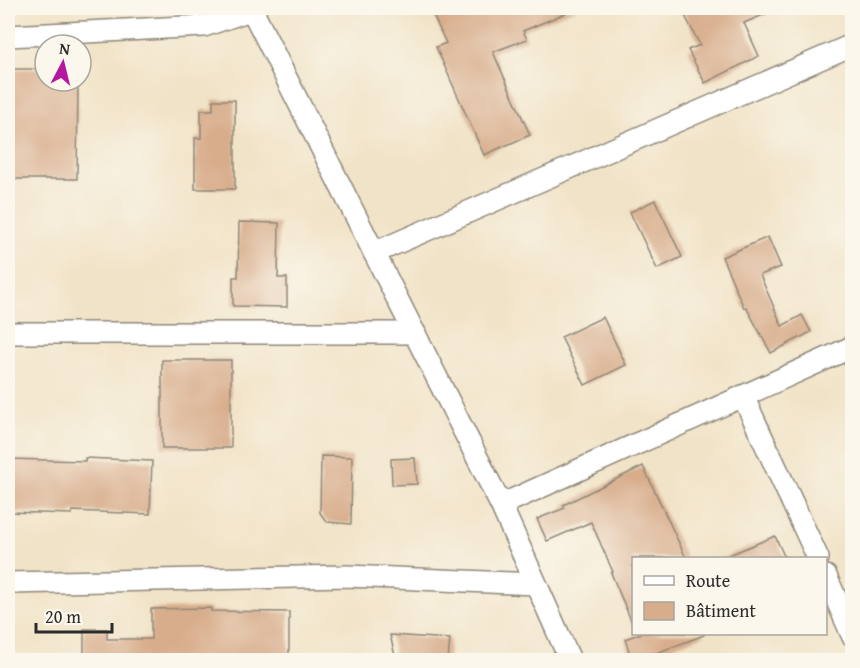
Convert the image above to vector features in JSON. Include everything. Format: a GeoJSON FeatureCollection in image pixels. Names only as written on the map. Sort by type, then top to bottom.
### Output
{"type":"FeatureCollection","features":[{"type":"Feature","properties":{"kind":"street"},"geometry":{"type":"LineString","coordinates":[[8,36],[204,26],[253,8],[501,505],[570,660]]}},
{"type":"Feature","properties":{"kind":"street"},"geometry":{"type":"LineString","coordinates":[[374,252],[852,45]]}},
{"type":"Feature","properties":{"kind":"street"},"geometry":{"type":"LineString","coordinates":[[8,333],[415,333]]}},
{"type":"Feature","properties":{"kind":"street"},"geometry":{"type":"LineString","coordinates":[[501,505],[852,347]]}},
{"type":"Feature","properties":{"kind":"street"},"geometry":{"type":"LineString","coordinates":[[744,396],[818,557]]}},
{"type":"Feature","properties":{"kind":"street"},"geometry":{"type":"LineString","coordinates":[[8,583],[348,576],[535,584]]}},
{"type":"Feature","properties":{"kind":"street"},"geometry":{"type":"LineString","coordinates":[[827,580],[852,635]]}},
{"type":"Feature","properties":{"kind":"building"},"geometry":{"type":"Polygon","coordinates":[[[453,8],[456,13],[469,8],[578,8],[523,31],[527,39],[493,52],[530,135],[484,155],[436,47],[446,43],[434,17],[453,8]]]}},
{"type":"Feature","properties":{"kind":"building"},"geometry":{"type":"Polygon","coordinates":[[[681,8],[780,8],[744,23],[759,56],[705,83],[688,50],[700,45],[681,8]]]}},
{"type":"Feature","properties":{"kind":"building"},"geometry":{"type":"Polygon","coordinates":[[[9,69],[33,69],[33,93],[78,93],[77,179],[8,179],[9,69]]]}},
{"type":"Feature","properties":{"kind":"building"},"geometry":{"type":"Polygon","coordinates":[[[213,100],[235,100],[235,189],[195,189],[195,138],[201,138],[201,110],[213,110],[213,100]]]}},
{"type":"Feature","properties":{"kind":"building"},"geometry":{"type":"Polygon","coordinates":[[[655,200],[682,257],[657,269],[630,212],[655,200]]]}},
{"type":"Feature","properties":{"kind":"building"},"geometry":{"type":"Polygon","coordinates":[[[239,222],[279,223],[278,278],[287,278],[287,307],[233,306],[233,277],[238,277],[239,222]]]}},
{"type":"Feature","properties":{"kind":"building"},"geometry":{"type":"Polygon","coordinates":[[[768,237],[781,267],[760,275],[782,326],[802,315],[811,332],[771,353],[746,307],[744,308],[722,257],[768,237]]]}},
{"type":"Feature","properties":{"kind":"building"},"geometry":{"type":"Polygon","coordinates":[[[603,317],[626,365],[585,385],[561,337],[603,317]]]}},
{"type":"Feature","properties":{"kind":"building"},"geometry":{"type":"Polygon","coordinates":[[[162,360],[231,360],[231,448],[162,448],[162,360]]]}},
{"type":"Feature","properties":{"kind":"building"},"geometry":{"type":"Polygon","coordinates":[[[321,456],[352,457],[351,524],[327,522],[320,513],[321,456]]]}},
{"type":"Feature","properties":{"kind":"building"},"geometry":{"type":"Polygon","coordinates":[[[85,458],[152,461],[150,514],[72,511],[72,514],[8,512],[8,459],[85,461],[85,458]]]}},
{"type":"Feature","properties":{"kind":"building"},"geometry":{"type":"Polygon","coordinates":[[[415,458],[417,484],[392,485],[391,459],[415,458]]]}},
{"type":"Feature","properties":{"kind":"building"},"geometry":{"type":"Polygon","coordinates":[[[643,466],[686,557],[632,557],[632,623],[591,522],[547,541],[537,519],[565,508],[563,505],[643,466]]]}},
{"type":"Feature","properties":{"kind":"building"},"geometry":{"type":"Polygon","coordinates":[[[775,536],[785,557],[724,557],[775,536]]]}},
{"type":"Feature","properties":{"kind":"building"},"geometry":{"type":"Polygon","coordinates":[[[211,608],[211,611],[289,612],[289,660],[84,660],[84,629],[107,629],[107,639],[151,639],[151,609],[211,608]]]}},
{"type":"Feature","properties":{"kind":"building"},"geometry":{"type":"Polygon","coordinates":[[[390,635],[450,639],[448,660],[396,660],[390,635]]]}},
{"type":"Feature","properties":{"kind":"building"},"geometry":{"type":"Polygon","coordinates":[[[636,635],[704,635],[638,660],[632,660],[625,639],[636,635]]]}}]}
